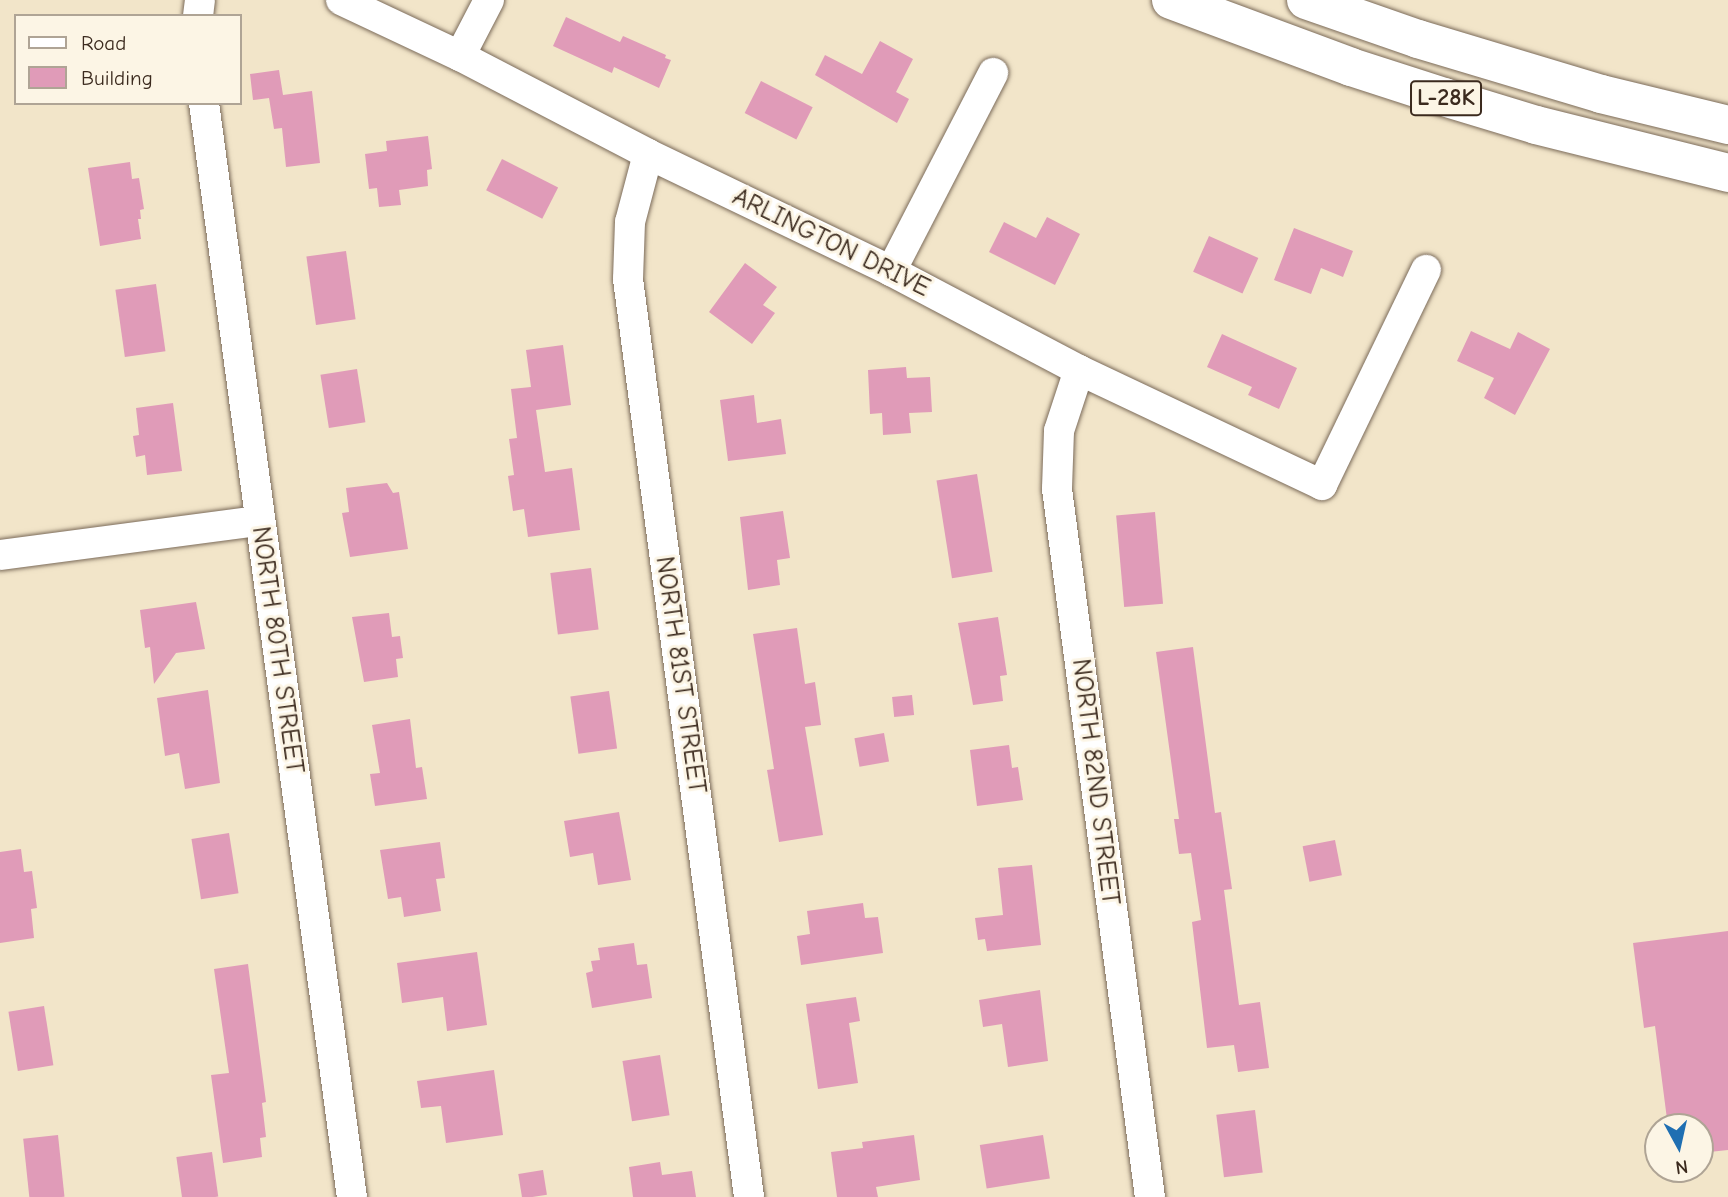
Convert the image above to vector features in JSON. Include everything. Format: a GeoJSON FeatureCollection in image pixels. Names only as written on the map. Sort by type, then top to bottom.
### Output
{"type":"FeatureCollection","features":[{"type":"Feature","properties":{"kind":"main road","name":"L-28K"},"geometry":{"type":"LineString","coordinates":[[1171,0],[1351,67],[1444,97],[1536,125],[1728,173]]}},
{"type":"Feature","properties":{"kind":"main road","name":"L-28K"},"geometry":{"type":"LineString","coordinates":[[1306,0],[1418,39],[1587,90],[1728,125]]}},
{"type":"Feature","properties":{"kind":"street","name":"ARLINGTON DRIVE"},"geometry":{"type":"LineString","coordinates":[[341,0],[460,57],[648,154],[891,271],[1079,370],[1322,485],[1426,270]]}},
{"type":"Feature","properties":{"kind":"street"},"geometry":{"type":"LineString","coordinates":[[460,57],[489,0]]}},
{"type":"Feature","properties":{"kind":"street"},"geometry":{"type":"LineString","coordinates":[[891,271],[993,73]]}},
{"type":"Feature","properties":{"kind":"street","name":"NORTH 80TH STREET"},"geometry":{"type":"LineString","coordinates":[[204,105],[352,1197]]}},
{"type":"Feature","properties":{"kind":"street","name":"NORTH 81ST STREET"},"geometry":{"type":"LineString","coordinates":[[648,154],[630,222],[628,279],[749,1197]]}},
{"type":"Feature","properties":{"kind":"street","name":"NORTH 82ND STREET"},"geometry":{"type":"LineString","coordinates":[[1079,370],[1059,432],[1056,489],[1150,1197]]}},
{"type":"Feature","properties":{"kind":"street"},"geometry":{"type":"LineString","coordinates":[[0,555],[259,521]]}},
{"type":"Feature","properties":{"kind":"building"},"geometry":{"type":"Polygon","coordinates":[[[566,17],[620,42],[623,36],[666,55],[665,58],[671,60],[659,88],[614,67],[612,73],[553,46],[566,17]]]}},
{"type":"Feature","properties":{"kind":"building"},"geometry":{"type":"Polygon","coordinates":[[[880,41],[913,59],[896,92],[909,99],[897,123],[815,75],[825,55],[862,74],[880,41]]]}},
{"type":"Feature","properties":{"kind":"building"},"geometry":{"type":"Polygon","coordinates":[[[279,70],[283,95],[312,91],[320,163],[286,167],[282,128],[274,129],[269,98],[253,100],[250,74],[279,70]]]}},
{"type":"Feature","properties":{"kind":"building"},"geometry":{"type":"Polygon","coordinates":[[[761,81],[813,107],[796,139],[745,113],[761,81]]]}},
{"type":"Feature","properties":{"kind":"building"},"geometry":{"type":"Polygon","coordinates":[[[428,136],[432,169],[427,170],[428,186],[399,190],[401,205],[379,207],[377,188],[369,189],[365,154],[387,151],[386,141],[428,136]]]}},
{"type":"Feature","properties":{"kind":"building"},"geometry":{"type":"Polygon","coordinates":[[[502,159],[558,188],[542,219],[486,190],[502,159]]]}},
{"type":"Feature","properties":{"kind":"building"},"geometry":{"type":"Polygon","coordinates":[[[130,162],[132,179],[139,178],[144,209],[140,210],[141,219],[138,219],[141,239],[100,246],[88,168],[130,162]]]}},
{"type":"Feature","properties":{"kind":"building"},"geometry":{"type":"Polygon","coordinates":[[[1047,217],[1080,234],[1055,285],[989,252],[1004,222],[1036,238],[1047,217]]]}},
{"type":"Feature","properties":{"kind":"building"},"geometry":{"type":"Polygon","coordinates":[[[1294,228],[1353,251],[1343,277],[1321,268],[1311,294],[1274,280],[1294,228]]]}},
{"type":"Feature","properties":{"kind":"building"},"geometry":{"type":"Polygon","coordinates":[[[1209,236],[1258,258],[1242,294],[1193,272],[1209,236]]]}},
{"type":"Feature","properties":{"kind":"building"},"geometry":{"type":"Polygon","coordinates":[[[346,251],[356,319],[316,325],[306,257],[346,251]]]}},
{"type":"Feature","properties":{"kind":"building"},"geometry":{"type":"Polygon","coordinates":[[[745,263],[777,287],[763,305],[775,313],[752,344],[709,312],[745,263]]]}},
{"type":"Feature","properties":{"kind":"building"},"geometry":{"type":"Polygon","coordinates":[[[156,284],[165,351],[125,357],[115,290],[156,284]]]}},
{"type":"Feature","properties":{"kind":"building"},"geometry":{"type":"Polygon","coordinates":[[[1471,331],[1510,349],[1518,332],[1550,349],[1515,415],[1484,398],[1494,378],[1457,361],[1471,331]]]}},
{"type":"Feature","properties":{"kind":"building"},"geometry":{"type":"Polygon","coordinates":[[[1222,334],[1297,368],[1279,409],[1248,395],[1252,387],[1207,367],[1222,334]]]}},
{"type":"Feature","properties":{"kind":"building"},"geometry":{"type":"Polygon","coordinates":[[[563,345],[571,405],[536,410],[545,472],[572,468],[580,530],[528,537],[524,509],[513,511],[508,476],[514,475],[509,439],[517,438],[511,389],[531,387],[526,350],[563,345]]]}},
{"type":"Feature","properties":{"kind":"building"},"geometry":{"type":"Polygon","coordinates":[[[906,367],[907,378],[930,377],[932,412],[909,413],[911,433],[883,435],[882,413],[870,414],[868,370],[906,367]]]}},
{"type":"Feature","properties":{"kind":"building"},"geometry":{"type":"Polygon","coordinates":[[[357,369],[365,422],[329,428],[320,375],[357,369]]]}},
{"type":"Feature","properties":{"kind":"building"},"geometry":{"type":"Polygon","coordinates":[[[754,395],[757,423],[781,419],[786,454],[728,461],[720,400],[754,395]]]}},
{"type":"Feature","properties":{"kind":"building"},"geometry":{"type":"Polygon","coordinates":[[[173,403],[182,471],[147,475],[145,455],[136,457],[133,436],[139,435],[136,408],[173,403]]]}},
{"type":"Feature","properties":{"kind":"building"},"geometry":{"type":"Polygon","coordinates":[[[977,474],[992,572],[952,578],[937,480],[977,474]]]}},
{"type":"Feature","properties":{"kind":"building"},"geometry":{"type":"Polygon","coordinates":[[[387,483],[393,493],[399,492],[408,549],[350,557],[342,513],[349,512],[346,488],[387,483]]]}},
{"type":"Feature","properties":{"kind":"building"},"geometry":{"type":"Polygon","coordinates":[[[783,511],[790,558],[777,560],[780,585],[748,590],[740,517],[783,511]]]}},
{"type":"Feature","properties":{"kind":"building"},"geometry":{"type":"Polygon","coordinates":[[[1155,512],[1163,604],[1124,607],[1116,515],[1155,512]]]}},
{"type":"Feature","properties":{"kind":"building"},"geometry":{"type":"Polygon","coordinates":[[[591,568],[599,630],[558,635],[550,573],[591,568]]]}},
{"type":"Feature","properties":{"kind":"building"},"geometry":{"type":"Polygon","coordinates":[[[196,602],[205,649],[176,653],[154,684],[150,647],[145,648],[140,610],[196,602]]]}},
{"type":"Feature","properties":{"kind":"building"},"geometry":{"type":"Polygon","coordinates":[[[389,613],[392,637],[400,636],[403,658],[396,659],[398,677],[364,682],[352,617],[389,613]]]}},
{"type":"Feature","properties":{"kind":"building"},"geometry":{"type":"Polygon","coordinates":[[[998,617],[1007,675],[1000,676],[1003,701],[973,705],[958,623],[998,617]]]}},
{"type":"Feature","properties":{"kind":"building"},"geometry":{"type":"Polygon","coordinates":[[[797,628],[805,684],[815,682],[821,725],[805,727],[823,835],[779,842],[767,770],[774,769],[753,634],[797,628]]]}},
{"type":"Feature","properties":{"kind":"building"},"geometry":{"type":"Polygon","coordinates":[[[1193,647],[1215,813],[1221,812],[1232,889],[1224,890],[1239,1005],[1260,1002],[1269,1068],[1238,1072],[1234,1045],[1207,1048],[1192,922],[1201,920],[1191,853],[1179,854],[1174,819],[1179,819],[1156,652],[1193,647]]]}},
{"type":"Feature","properties":{"kind":"building"},"geometry":{"type":"Polygon","coordinates":[[[208,690],[220,783],[185,789],[179,753],[165,756],[157,698],[208,690]]]}},
{"type":"Feature","properties":{"kind":"building"},"geometry":{"type":"Polygon","coordinates":[[[609,691],[617,748],[578,754],[570,696],[609,691]]]}},
{"type":"Feature","properties":{"kind":"building"},"geometry":{"type":"Polygon","coordinates":[[[912,695],[914,715],[894,717],[892,697],[912,695]]]}},
{"type":"Feature","properties":{"kind":"building"},"geometry":{"type":"Polygon","coordinates":[[[410,719],[416,768],[422,767],[427,799],[375,806],[370,774],[380,773],[372,725],[410,719]]]}},
{"type":"Feature","properties":{"kind":"building"},"geometry":{"type":"Polygon","coordinates":[[[884,733],[889,762],[859,767],[854,738],[884,733]]]}},
{"type":"Feature","properties":{"kind":"building"},"geometry":{"type":"Polygon","coordinates":[[[1009,745],[1012,768],[1018,767],[1023,800],[977,806],[970,750],[1009,745]]]}},
{"type":"Feature","properties":{"kind":"building"},"geometry":{"type":"Polygon","coordinates":[[[619,812],[631,880],[598,885],[593,853],[570,857],[564,821],[619,812]]]}},
{"type":"Feature","properties":{"kind":"building"},"geometry":{"type":"Polygon","coordinates":[[[229,833],[239,893],[201,899],[191,839],[229,833]]]}},
{"type":"Feature","properties":{"kind":"building"},"geometry":{"type":"Polygon","coordinates":[[[1335,840],[1342,875],[1309,882],[1303,846],[1335,840]]]}},
{"type":"Feature","properties":{"kind":"building"},"geometry":{"type":"Polygon","coordinates":[[[440,842],[445,878],[436,879],[441,911],[404,917],[401,897],[388,899],[380,850],[440,842]]]}},
{"type":"Feature","properties":{"kind":"building"},"geometry":{"type":"Polygon","coordinates":[[[21,849],[24,872],[32,871],[37,908],[31,909],[34,938],[0,943],[0,852],[21,849]]]}},
{"type":"Feature","properties":{"kind":"building"},"geometry":{"type":"Polygon","coordinates":[[[1032,865],[1041,945],[987,951],[985,939],[978,940],[975,918],[1003,915],[998,868],[1032,865]]]}},
{"type":"Feature","properties":{"kind":"building"},"geometry":{"type":"Polygon","coordinates":[[[863,903],[865,918],[878,917],[883,953],[801,965],[797,936],[810,934],[807,911],[863,903]]]}},
{"type":"Feature","properties":{"kind":"building"},"geometry":{"type":"Polygon","coordinates":[[[1728,931],[1728,1150],[1714,1152],[1714,1113],[1666,1113],[1655,1026],[1644,1028],[1633,943],[1728,931]]]}},
{"type":"Feature","properties":{"kind":"building"},"geometry":{"type":"Polygon","coordinates":[[[634,943],[637,965],[647,964],[652,998],[592,1008],[586,973],[593,971],[591,961],[600,960],[598,948],[634,943]]]}},
{"type":"Feature","properties":{"kind":"building"},"geometry":{"type":"Polygon","coordinates":[[[477,952],[487,1025],[447,1031],[443,997],[402,1003],[397,963],[477,952]]]}},
{"type":"Feature","properties":{"kind":"building"},"geometry":{"type":"Polygon","coordinates":[[[248,964],[266,1102],[262,1103],[266,1137],[260,1138],[262,1157],[223,1163],[211,1075],[229,1073],[214,969],[248,964]]]}},
{"type":"Feature","properties":{"kind":"building"},"geometry":{"type":"Polygon","coordinates":[[[1040,990],[1048,1061],[1008,1067],[1002,1024],[983,1027],[979,1000],[1040,990]]]}},
{"type":"Feature","properties":{"kind":"building"},"geometry":{"type":"Polygon","coordinates":[[[856,997],[860,1021],[849,1023],[858,1083],[818,1089],[806,1004],[856,997]]]}},
{"type":"Feature","properties":{"kind":"building"},"geometry":{"type":"Polygon","coordinates":[[[44,1006],[53,1065],[18,1071],[8,1012],[44,1006]]]}},
{"type":"Feature","properties":{"kind":"building"},"geometry":{"type":"Polygon","coordinates":[[[660,1055],[670,1115],[632,1121],[622,1061],[660,1055]]]}},
{"type":"Feature","properties":{"kind":"building"},"geometry":{"type":"Polygon","coordinates":[[[494,1070],[503,1135],[446,1143],[441,1106],[421,1108],[417,1081],[494,1070]]]}},
{"type":"Feature","properties":{"kind":"building"},"geometry":{"type":"Polygon","coordinates":[[[1255,1110],[1263,1173],[1224,1177],[1216,1115],[1255,1110]]]}},
{"type":"Feature","properties":{"kind":"building"},"geometry":{"type":"Polygon","coordinates":[[[58,1135],[64,1197],[29,1197],[23,1139],[58,1135]]]}},
{"type":"Feature","properties":{"kind":"building"},"geometry":{"type":"Polygon","coordinates":[[[914,1135],[920,1180],[876,1187],[878,1197],[837,1197],[831,1152],[863,1148],[862,1142],[914,1135]]]}},
{"type":"Feature","properties":{"kind":"building"},"geometry":{"type":"Polygon","coordinates":[[[1043,1135],[1050,1178],[987,1188],[980,1145],[1043,1135]]]}},
{"type":"Feature","properties":{"kind":"building"},"geometry":{"type":"Polygon","coordinates":[[[212,1152],[218,1197],[182,1197],[176,1157],[212,1152]]]}},
{"type":"Feature","properties":{"kind":"building"},"geometry":{"type":"Polygon","coordinates":[[[660,1162],[662,1175],[692,1171],[696,1197],[633,1197],[629,1167],[660,1162]]]}},
{"type":"Feature","properties":{"kind":"building"},"geometry":{"type":"Polygon","coordinates":[[[543,1170],[547,1195],[522,1197],[518,1174],[543,1170]]]}}]}
